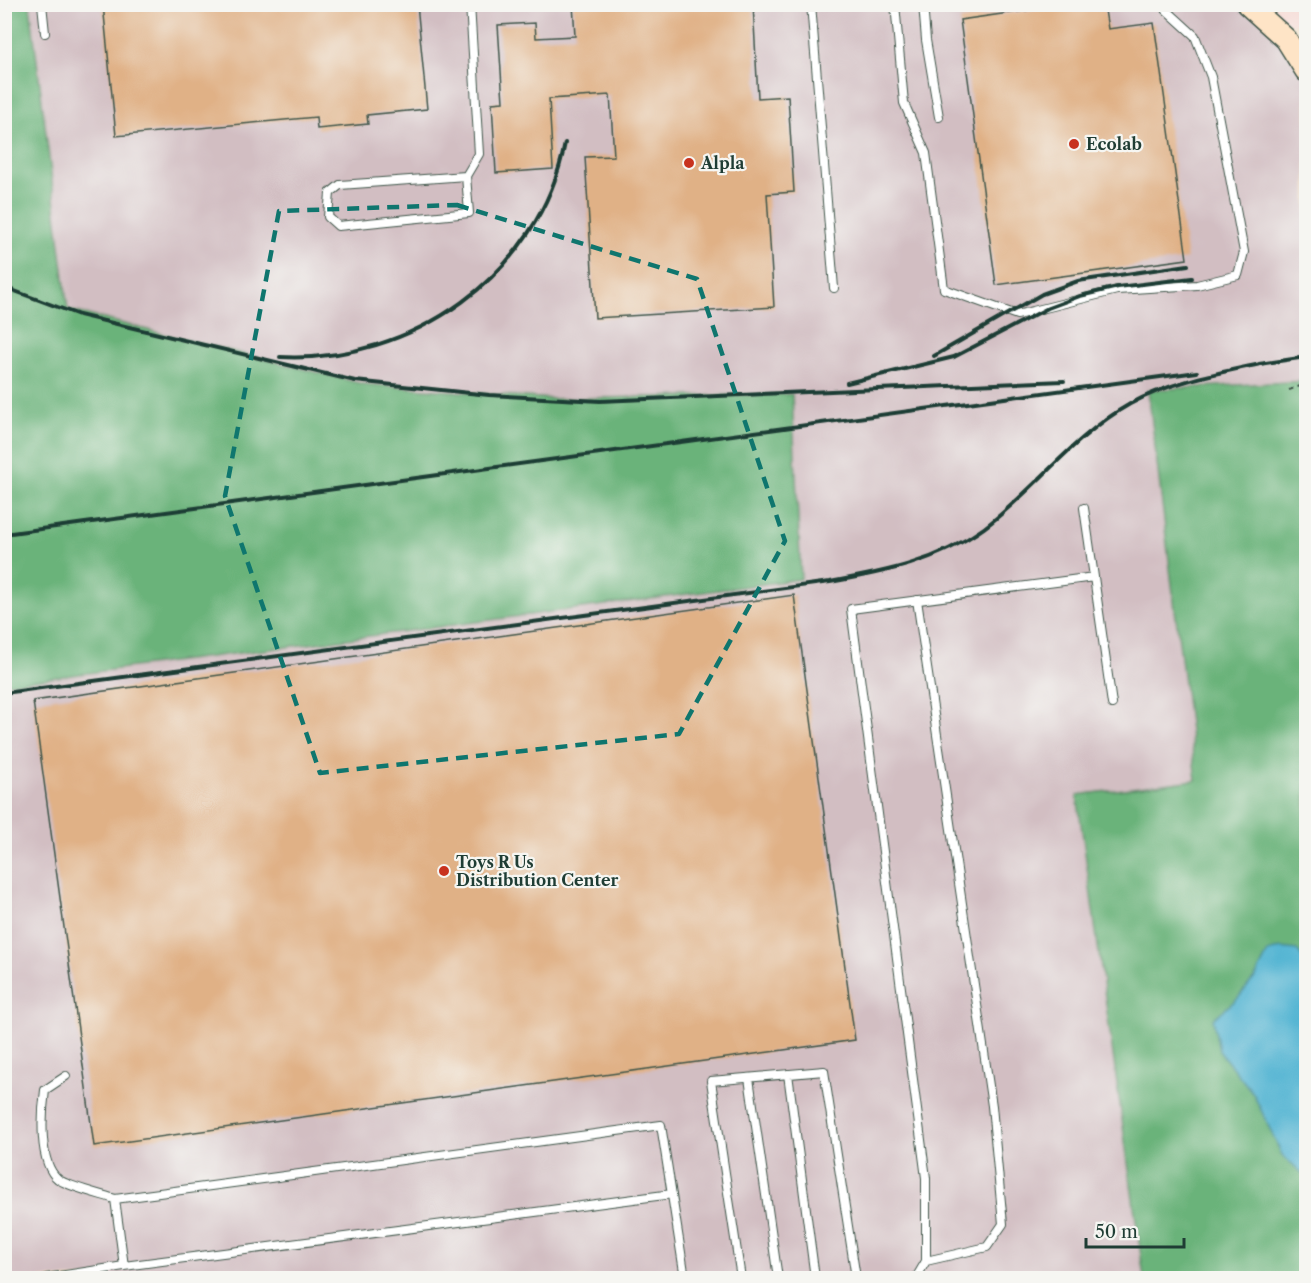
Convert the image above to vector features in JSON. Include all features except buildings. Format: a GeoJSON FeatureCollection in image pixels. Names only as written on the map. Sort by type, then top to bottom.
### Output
{"type":"FeatureCollection","features":[{"type":"Feature","properties":{"kind":"main road"},"geometry":{"type":"LineString","coordinates":[[1247,4],[1286,39],[1306,71]]}},
{"type":"Feature","properties":{"kind":"lane"},"geometry":{"type":"LineString","coordinates":[[42,4],[45,33]]}},
{"type":"Feature","properties":{"kind":"lane"},"geometry":{"type":"LineString","coordinates":[[466,176],[340,185],[330,193],[328,217],[339,226],[469,213],[466,176],[479,154],[470,4]]}},
{"type":"Feature","properties":{"kind":"lane"},"geometry":{"type":"LineString","coordinates":[[811,4],[834,288]]}},
{"type":"Feature","properties":{"kind":"lane"},"geometry":{"type":"LineString","coordinates":[[895,4],[904,104],[926,153],[944,289],[1017,315],[1117,290],[1197,285],[1238,275],[1244,252],[1211,77],[1195,36],[1160,4]]}},
{"type":"Feature","properties":{"kind":"lane"},"geometry":{"type":"LineString","coordinates":[[923,4],[926,40],[939,117]]}},
{"type":"Feature","properties":{"kind":"lane"},"geometry":{"type":"LineString","coordinates":[[1084,508],[1112,704]]}},
{"type":"Feature","properties":{"kind":"lane"},"geometry":{"type":"LineString","coordinates":[[916,1278],[926,1261],[926,1178],[851,609],[1094,576]]}},
{"type":"Feature","properties":{"kind":"lane"},"geometry":{"type":"LineString","coordinates":[[917,600],[992,1106],[1003,1224],[987,1247],[926,1261]]}},
{"type":"Feature","properties":{"kind":"lane"},"geometry":{"type":"LineString","coordinates":[[741,1278],[711,1082],[824,1071],[856,1278]]}},
{"type":"Feature","properties":{"kind":"lane"},"geometry":{"type":"LineString","coordinates":[[788,1074],[815,1278]]}},
{"type":"Feature","properties":{"kind":"lane"},"geometry":{"type":"LineString","coordinates":[[66,1076],[45,1090],[41,1120],[47,1162],[58,1179],[115,1199],[661,1125],[685,1278]]}},
{"type":"Feature","properties":{"kind":"lane"},"geometry":{"type":"LineString","coordinates":[[750,1078],[778,1278]]}},
{"type":"Feature","properties":{"kind":"lane"},"geometry":{"type":"LineString","coordinates":[[46,1278],[672,1194]]}},
{"type":"Feature","properties":{"kind":"lane"},"geometry":{"type":"LineString","coordinates":[[115,1199],[124,1266]]}},
{"type":"Feature","properties":{"kind":"path"},"geometry":{"type":"LineString","coordinates":[[1289,390],[1306,384]]}},
{"type":"Feature","properties":{"kind":"highlighted area"},"geometry":{"type":"Polygon","coordinates":[[[457,205],[697,279],[785,541],[679,734],[320,773],[225,496],[279,211],[457,205]]]}},
{"type":"Feature","properties":{"kind":"shaded area"},"geometry":{"type":"Polygon","coordinates":[[[1253,4],[1306,64],[1306,381],[1149,390],[1197,780],[1078,795],[1144,1278],[5,1278],[4,684],[801,579],[552,399],[363,384],[68,310],[30,5],[1253,4]]]}},
{"type":"Feature","properties":{"kind":"shaded area"},"geometry":{"type":"Polygon","coordinates":[[[1253,5],[1306,5],[1306,22],[1281,25],[1253,5]]]}},
{"type":"Feature","properties":{"kind":"green space"},"geometry":{"type":"Polygon","coordinates":[[[4,5],[30,5],[68,310],[363,384],[552,399],[792,394],[801,579],[5,684],[4,5]]]}},
{"type":"Feature","properties":{"kind":"green space"},"geometry":{"type":"Polygon","coordinates":[[[1306,381],[1306,1278],[1144,1278],[1077,795],[1196,780],[1148,390],[1306,381]]]}},
{"type":"Feature","properties":{"kind":"water"},"geometry":{"type":"Polygon","coordinates":[[[1281,948],[1297,950],[1306,963],[1306,1177],[1282,1155],[1253,1093],[1219,1051],[1213,1019],[1238,998],[1256,976],[1268,952],[1281,948]]]}},
{"type":"Feature","properties":{"kind":"railway"},"geometry":{"type":"LineString","coordinates":[[280,357],[329,355],[376,345],[421,327],[462,302],[498,271],[528,233],[551,190],[565,143]]}},
{"type":"Feature","properties":{"kind":"railway"},"geometry":{"type":"LineString","coordinates":[[934,356],[1042,294],[1078,281],[1188,265]]}},
{"type":"Feature","properties":{"kind":"railway"},"geometry":{"type":"LineString","coordinates":[[847,383],[954,357],[1048,308],[1080,296],[1118,287],[1192,278]]}},
{"type":"Feature","properties":{"kind":"railway"},"geometry":{"type":"LineString","coordinates":[[4,287],[79,315],[355,381],[489,395],[600,401],[1064,381]]}},
{"type":"Feature","properties":{"kind":"railway"},"geometry":{"type":"LineString","coordinates":[[1259,364],[1306,357]]}},
{"type":"Feature","properties":{"kind":"railway"},"geometry":{"type":"LineString","coordinates":[[4,693],[830,582],[891,569],[948,549],[984,528],[1003,513],[1072,447],[1109,417],[1130,404],[1162,389],[1213,374],[1265,363]]}},
{"type":"Feature","properties":{"kind":"railway"},"geometry":{"type":"LineString","coordinates":[[4,534],[1197,372]]}},
{"type":"Feature","properties":{"kind":"place","name":"Ecolab"},"geometry":{"type":"Point","coordinates":[1074,144]}},
{"type":"Feature","properties":{"kind":"place","name":"Alpla"},"geometry":{"type":"Point","coordinates":[689,163]}},
{"type":"Feature","properties":{"kind":"place","name":"Toys R Us Distribution Center"},"geometry":{"type":"Point","coordinates":[444,871]}}]}
